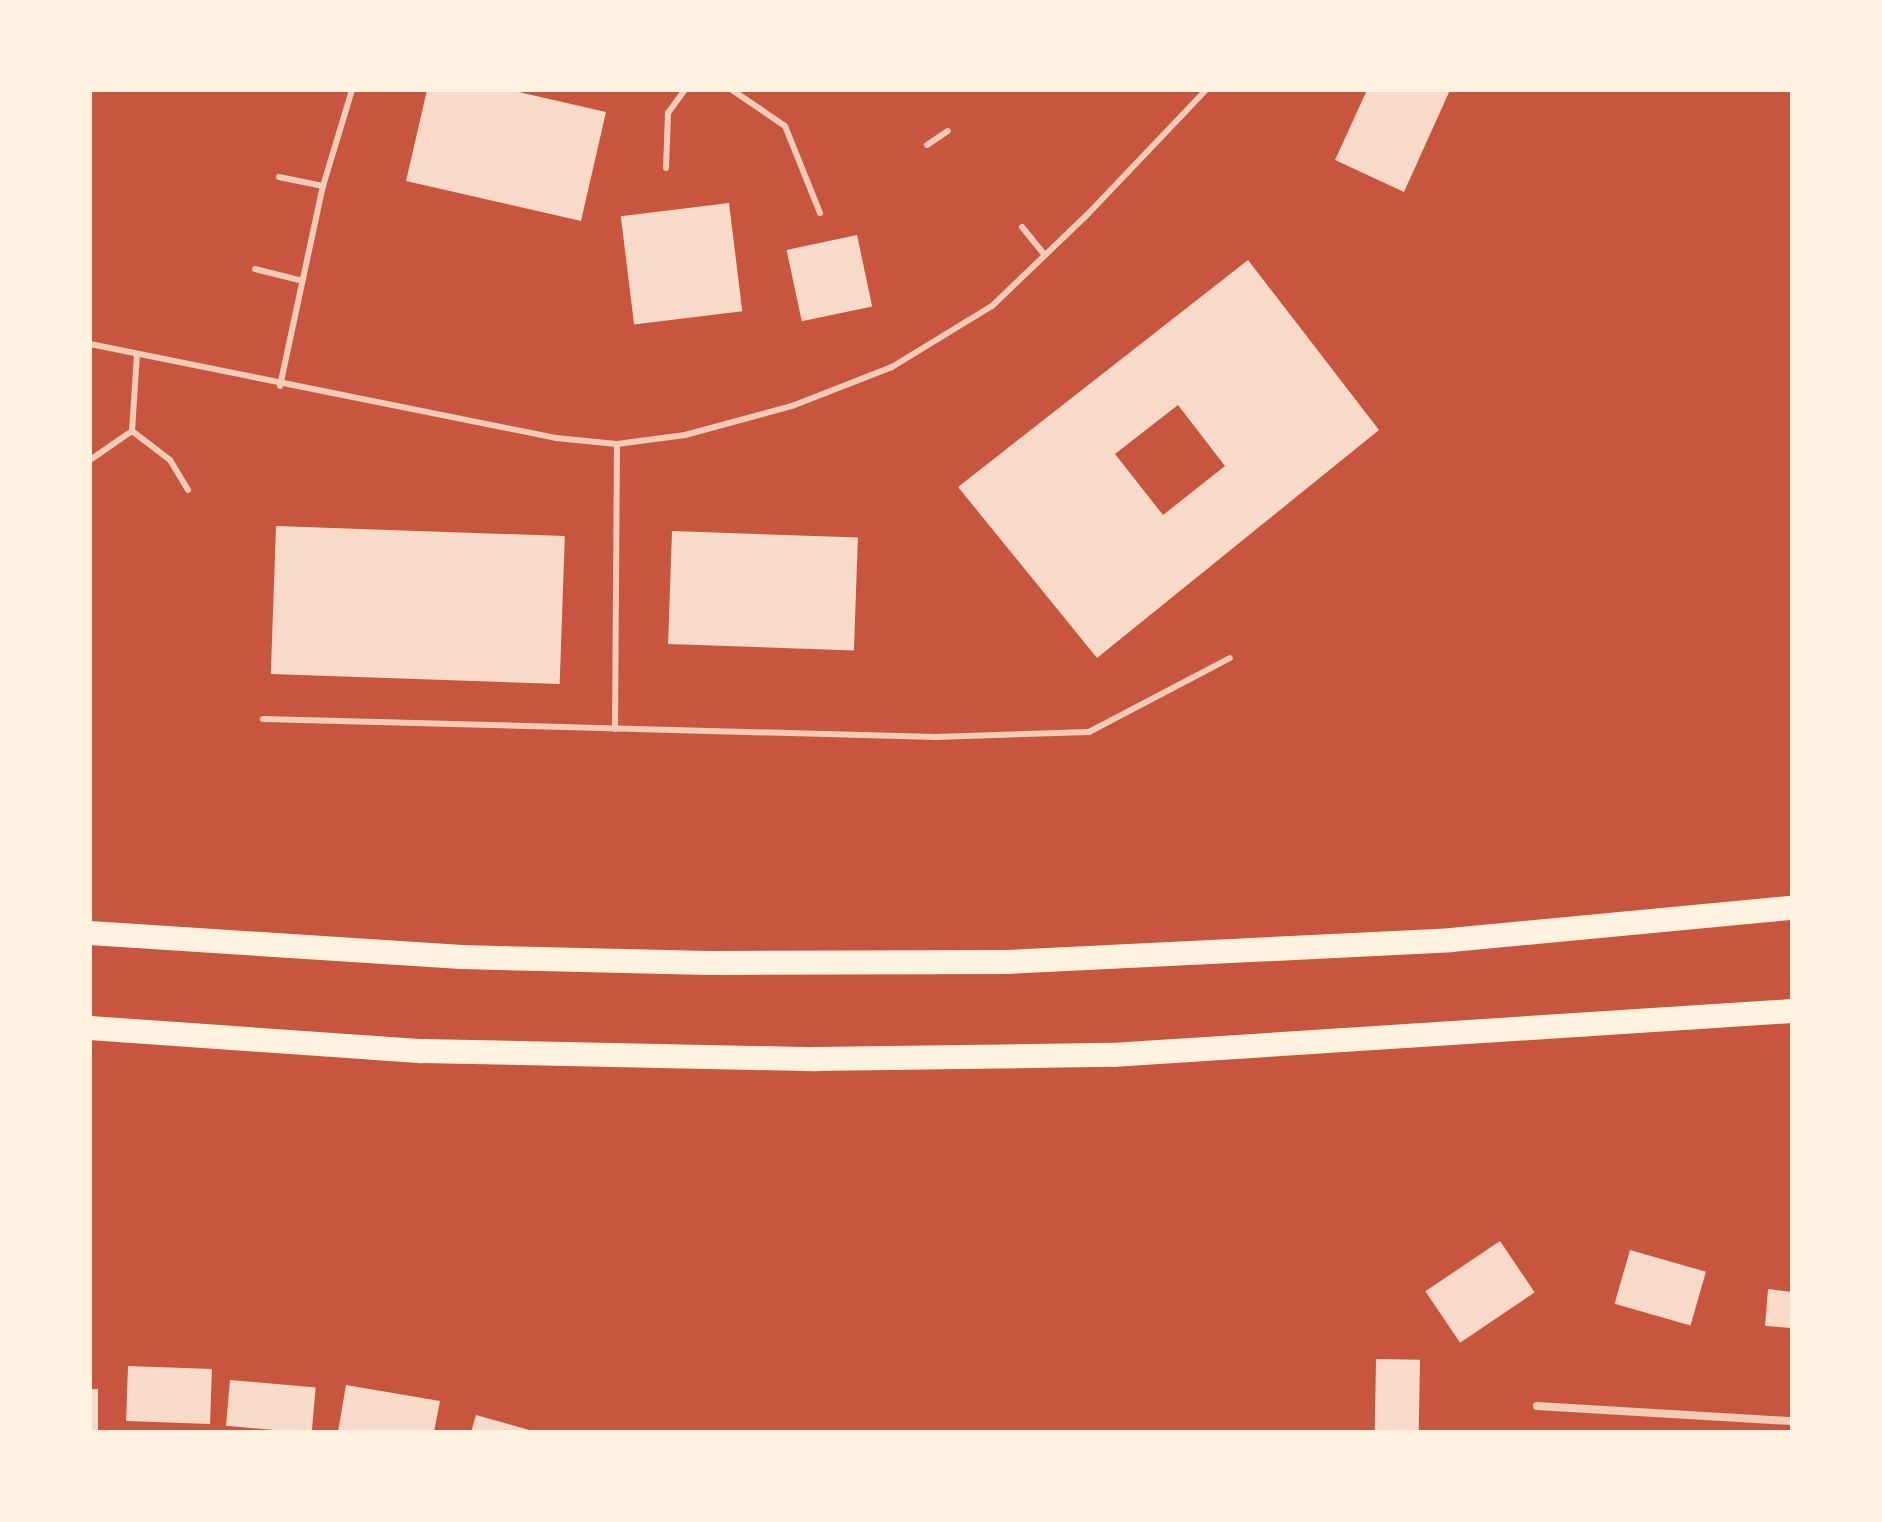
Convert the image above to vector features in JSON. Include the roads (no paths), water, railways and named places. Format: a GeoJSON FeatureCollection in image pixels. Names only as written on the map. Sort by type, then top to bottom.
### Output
{"type":"FeatureCollection","features":[{"type":"Feature","properties":{"kind":"highway"},"geometry":{"type":"LineString","coordinates":[[90,933],[461,957],[709,963],[1007,962],[1451,940],[1792,908]]}},
{"type":"Feature","properties":{"kind":"highway"},"geometry":{"type":"LineString","coordinates":[[90,1028],[422,1051],[815,1059],[1112,1055],[1792,1011]]}},
{"type":"Feature","properties":{"kind":"street"},"geometry":{"type":"LineString","coordinates":[[1537,1406],[1792,1421]]}},
{"type":"Feature","properties":{"kind":"lane"},"geometry":{"type":"LineString","coordinates":[[280,386],[323,186],[352,90]]}},
{"type":"Feature","properties":{"kind":"lane"},"geometry":{"type":"LineString","coordinates":[[666,168],[668,113],[685,90]]}},
{"type":"Feature","properties":{"kind":"lane"},"geometry":{"type":"LineString","coordinates":[[732,90],[785,126],[820,213]]}},
{"type":"Feature","properties":{"kind":"lane"},"geometry":{"type":"LineString","coordinates":[[90,344],[280,386],[556,438],[617,444],[685,435],[792,406],[892,367],[992,306],[1206,90]]}},
{"type":"Feature","properties":{"kind":"lane"},"geometry":{"type":"LineString","coordinates":[[927,145],[948,131]]}},
{"type":"Feature","properties":{"kind":"lane"},"geometry":{"type":"LineString","coordinates":[[279,177],[323,186]]}},
{"type":"Feature","properties":{"kind":"lane"},"geometry":{"type":"LineString","coordinates":[[1022,227],[1045,255]]}},
{"type":"Feature","properties":{"kind":"lane"},"geometry":{"type":"LineString","coordinates":[[255,269],[303,281]]}},
{"type":"Feature","properties":{"kind":"lane"},"geometry":{"type":"LineString","coordinates":[[132,431],[137,354]]}},
{"type":"Feature","properties":{"kind":"lane"},"geometry":{"type":"LineString","coordinates":[[90,460],[132,431]]}},
{"type":"Feature","properties":{"kind":"lane"},"geometry":{"type":"LineString","coordinates":[[132,431],[170,460],[188,490]]}},
{"type":"Feature","properties":{"kind":"lane"},"geometry":{"type":"LineString","coordinates":[[615,729],[617,444]]}},
{"type":"Feature","properties":{"kind":"lane"},"geometry":{"type":"LineString","coordinates":[[263,719],[936,737],[1089,732],[1230,658]]}}]}
